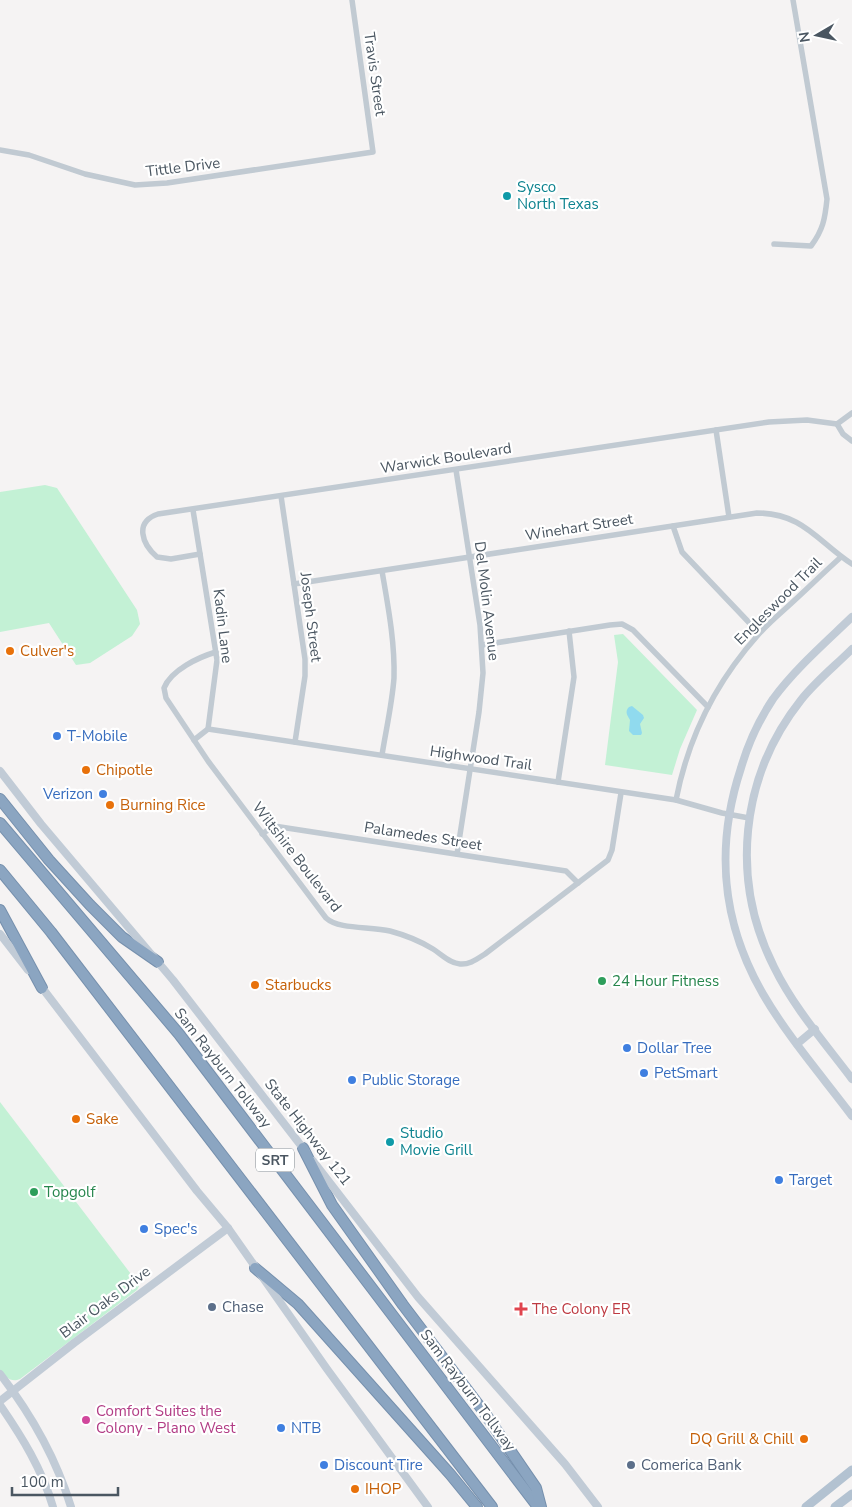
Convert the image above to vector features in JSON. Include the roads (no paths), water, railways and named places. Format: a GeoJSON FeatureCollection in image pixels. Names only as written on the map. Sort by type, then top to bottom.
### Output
{"type":"FeatureCollection","features":[{"type":"Feature","properties":{"kind":"highway"},"geometry":{"type":"LineString","coordinates":[[0,800],[49,860],[90,905],[122,937],[158,962]]}},
{"type":"Feature","properties":{"kind":"highway","name":"Sam Rayburn Tollway"},"geometry":{"type":"LineString","coordinates":[[0,823],[180,1034],[540,1507]]}},
{"type":"Feature","properties":{"kind":"highway","name":"SRT"},"geometry":{"type":"LineString","coordinates":[[0,870],[51,932],[492,1507]]}},
{"type":"Feature","properties":{"kind":"highway"},"geometry":{"type":"LineString","coordinates":[[0,910],[42,988]]}},
{"type":"Feature","properties":{"kind":"highway"},"geometry":{"type":"LineString","coordinates":[[303,1148],[332,1205],[403,1305],[484,1412],[536,1488],[540,1507]]}},
{"type":"Feature","properties":{"kind":"highway"},"geometry":{"type":"LineString","coordinates":[[255,1268],[298,1304],[450,1474],[477,1507]]}},
{"type":"Feature","properties":{"kind":"main road"},"geometry":{"type":"LineString","coordinates":[[852,618],[789,679],[766,711],[751,741],[731,797],[725,835],[725,868],[729,905],[736,933],[746,960],[764,995],[797,1044],[852,1116]]}},
{"type":"Feature","properties":{"kind":"main road"},"geometry":{"type":"LineString","coordinates":[[852,649],[808,691],[782,728],[762,773],[750,818],[746,851],[749,892],[758,928],[769,956],[779,976],[852,1079]]}},
{"type":"Feature","properties":{"kind":"main road","name":"State Highway 121"},"geometry":{"type":"LineString","coordinates":[[0,771],[41,824],[158,962],[424,1304],[565,1464],[598,1507]]}},
{"type":"Feature","properties":{"kind":"main road"},"geometry":{"type":"LineString","coordinates":[[0,934],[191,1183],[228,1228],[428,1507]]}},
{"type":"Feature","properties":{"kind":"main road"},"geometry":{"type":"LineString","coordinates":[[797,1044],[815,1029]]}},
{"type":"Feature","properties":{"kind":"main road","name":"Blair Oaks Drive"},"geometry":{"type":"LineString","coordinates":[[0,1401],[228,1228]]}},
{"type":"Feature","properties":{"kind":"main road"},"geometry":{"type":"LineString","coordinates":[[0,1374],[38,1428],[63,1483],[70,1507]]}},
{"type":"Feature","properties":{"kind":"main road"},"geometry":{"type":"LineString","coordinates":[[0,1405],[31,1453],[48,1491],[52,1507]]}},
{"type":"Feature","properties":{"kind":"main road"},"geometry":{"type":"LineString","coordinates":[[806,1507],[852,1470]]}},
{"type":"Feature","properties":{"kind":"main road"},"geometry":{"type":"LineString","coordinates":[[835,1507],[852,1494]]}},
{"type":"Feature","properties":{"kind":"street","name":"Travis Street"},"geometry":{"type":"LineString","coordinates":[[352,0],[373,152]]}},
{"type":"Feature","properties":{"kind":"street"},"geometry":{"type":"LineString","coordinates":[[774,244],[811,246],[820,234],[825,219],[827,198],[793,0]]}},
{"type":"Feature","properties":{"kind":"street","name":"Tittle Drive"},"geometry":{"type":"LineString","coordinates":[[0,150],[29,155],[85,174],[135,185],[167,183],[373,152]]}},
{"type":"Feature","properties":{"kind":"street"},"geometry":{"type":"LineString","coordinates":[[852,414],[837,424],[843,434],[852,441]]}},
{"type":"Feature","properties":{"kind":"street","name":"Warwick Boulevard"},"geometry":{"type":"LineString","coordinates":[[200,554],[171,559],[161,558],[151,550],[144,538],[142,532],[144,524],[152,516],[716,430],[788,420],[837,424]]}},
{"type":"Feature","properties":{"kind":"street"},"geometry":{"type":"LineString","coordinates":[[716,430],[729,517]]}},
{"type":"Feature","properties":{"kind":"street","name":"Del Molin Avenue"},"geometry":{"type":"LineString","coordinates":[[456,470],[482,645],[482,687],[457,854]]}},
{"type":"Feature","properties":{"kind":"street","name":"Joseph Street"},"geometry":{"type":"LineString","coordinates":[[281,496],[305,659],[295,742]]}},
{"type":"Feature","properties":{"kind":"street","name":"Kadin Lane"},"geometry":{"type":"LineString","coordinates":[[193,510],[216,652],[217,667],[208,729]]}},
{"type":"Feature","properties":{"kind":"street","name":"Winehart Street"},"geometry":{"type":"LineString","coordinates":[[294,584],[764,513],[786,518],[812,532],[852,564]]}},
{"type":"Feature","properties":{"kind":"street"},"geometry":{"type":"LineString","coordinates":[[673,526],[682,552],[759,634]]}},
{"type":"Feature","properties":{"kind":"street","name":"Engleswood Trail"},"geometry":{"type":"LineString","coordinates":[[676,800],[691,744],[708,707],[727,674],[759,634],[841,557]]}},
{"type":"Feature","properties":{"kind":"street"},"geometry":{"type":"LineString","coordinates":[[382,570],[392,632],[394,663],[393,687],[382,755]]}},
{"type":"Feature","properties":{"kind":"street"},"geometry":{"type":"LineString","coordinates":[[482,645],[617,624],[628,626],[708,707]]}},
{"type":"Feature","properties":{"kind":"street"},"geometry":{"type":"LineString","coordinates":[[558,782],[574,677],[569,631]]}},
{"type":"Feature","properties":{"kind":"street","name":"Wiltshire Boulevard"},"geometry":{"type":"LineString","coordinates":[[216,652],[198,658],[168,680],[164,688],[167,702],[262,834],[330,922],[338,925],[369,927],[400,934],[432,948],[457,964],[468,963],[479,958],[606,862],[610,855],[621,793]]}},
{"type":"Feature","properties":{"kind":"street"},"geometry":{"type":"LineString","coordinates":[[194,740],[208,729]]}},
{"type":"Feature","properties":{"kind":"street","name":"Highwood Trail"},"geometry":{"type":"LineString","coordinates":[[208,729],[676,800],[750,818]]}},
{"type":"Feature","properties":{"kind":"street","name":"Palamedes Street"},"geometry":{"type":"LineString","coordinates":[[262,834],[274,826],[457,854],[566,872],[578,883]]}},
{"type":"Feature","properties":{"kind":"water"},"geometry":{"type":"Polygon","coordinates":[[[632,706],[644,718],[640,724],[641,735],[633,735],[629,731],[630,720],[627,711],[632,706]]]}},
{"type":"Feature","properties":{"kind":"place","name":"Sysco North Texas"},"geometry":{"type":"Point","coordinates":[507,196]}},
{"type":"Feature","properties":{"kind":"place","name":"Culver's"},"geometry":{"type":"Point","coordinates":[10,651]}},
{"type":"Feature","properties":{"kind":"place","name":"T-Mobile"},"geometry":{"type":"Point","coordinates":[57,736]}},
{"type":"Feature","properties":{"kind":"place","name":"Chipotle"},"geometry":{"type":"Point","coordinates":[86,770]}},
{"type":"Feature","properties":{"kind":"place","name":"Verizon"},"geometry":{"type":"Point","coordinates":[103,794]}},
{"type":"Feature","properties":{"kind":"place","name":"Burning Rice"},"geometry":{"type":"Point","coordinates":[110,805]}},
{"type":"Feature","properties":{"kind":"place","name":"24 Hour Fitness"},"geometry":{"type":"Point","coordinates":[602,981]}},
{"type":"Feature","properties":{"kind":"place","name":"Starbucks"},"geometry":{"type":"Point","coordinates":[255,985]}},
{"type":"Feature","properties":{"kind":"place","name":"Dollar Tree"},"geometry":{"type":"Point","coordinates":[627,1048]}},
{"type":"Feature","properties":{"kind":"place","name":"PetSmart"},"geometry":{"type":"Point","coordinates":[644,1073]}},
{"type":"Feature","properties":{"kind":"place","name":"Public Storage"},"geometry":{"type":"Point","coordinates":[352,1080]}},
{"type":"Feature","properties":{"kind":"place","name":"Sake"},"geometry":{"type":"Point","coordinates":[76,1119]}},
{"type":"Feature","properties":{"kind":"place","name":"Studio Movie Grill"},"geometry":{"type":"Point","coordinates":[390,1142]}},
{"type":"Feature","properties":{"kind":"place","name":"Target"},"geometry":{"type":"Point","coordinates":[779,1180]}},
{"type":"Feature","properties":{"kind":"place","name":"Topgolf"},"geometry":{"type":"Point","coordinates":[34,1192]}},
{"type":"Feature","properties":{"kind":"place","name":"Spec's"},"geometry":{"type":"Point","coordinates":[144,1229]}},
{"type":"Feature","properties":{"kind":"place","name":"Chase"},"geometry":{"type":"Point","coordinates":[212,1307]}},
{"type":"Feature","properties":{"kind":"place","name":"The Colony ER"},"geometry":{"type":"Point","coordinates":[521,1309]}},
{"type":"Feature","properties":{"kind":"place","name":"Comfort Suites the Colony - Plano West"},"geometry":{"type":"Point","coordinates":[86,1420]}},
{"type":"Feature","properties":{"kind":"place","name":"NTB"},"geometry":{"type":"Point","coordinates":[281,1428]}},
{"type":"Feature","properties":{"kind":"place","name":"DQ Grill & Chill"},"geometry":{"type":"Point","coordinates":[804,1439]}},
{"type":"Feature","properties":{"kind":"place","name":"Discount Tire"},"geometry":{"type":"Point","coordinates":[324,1465]}},
{"type":"Feature","properties":{"kind":"place","name":"Comerica Bank"},"geometry":{"type":"Point","coordinates":[631,1465]}},
{"type":"Feature","properties":{"kind":"place","name":"IHOP"},"geometry":{"type":"Point","coordinates":[355,1489]}}]}
